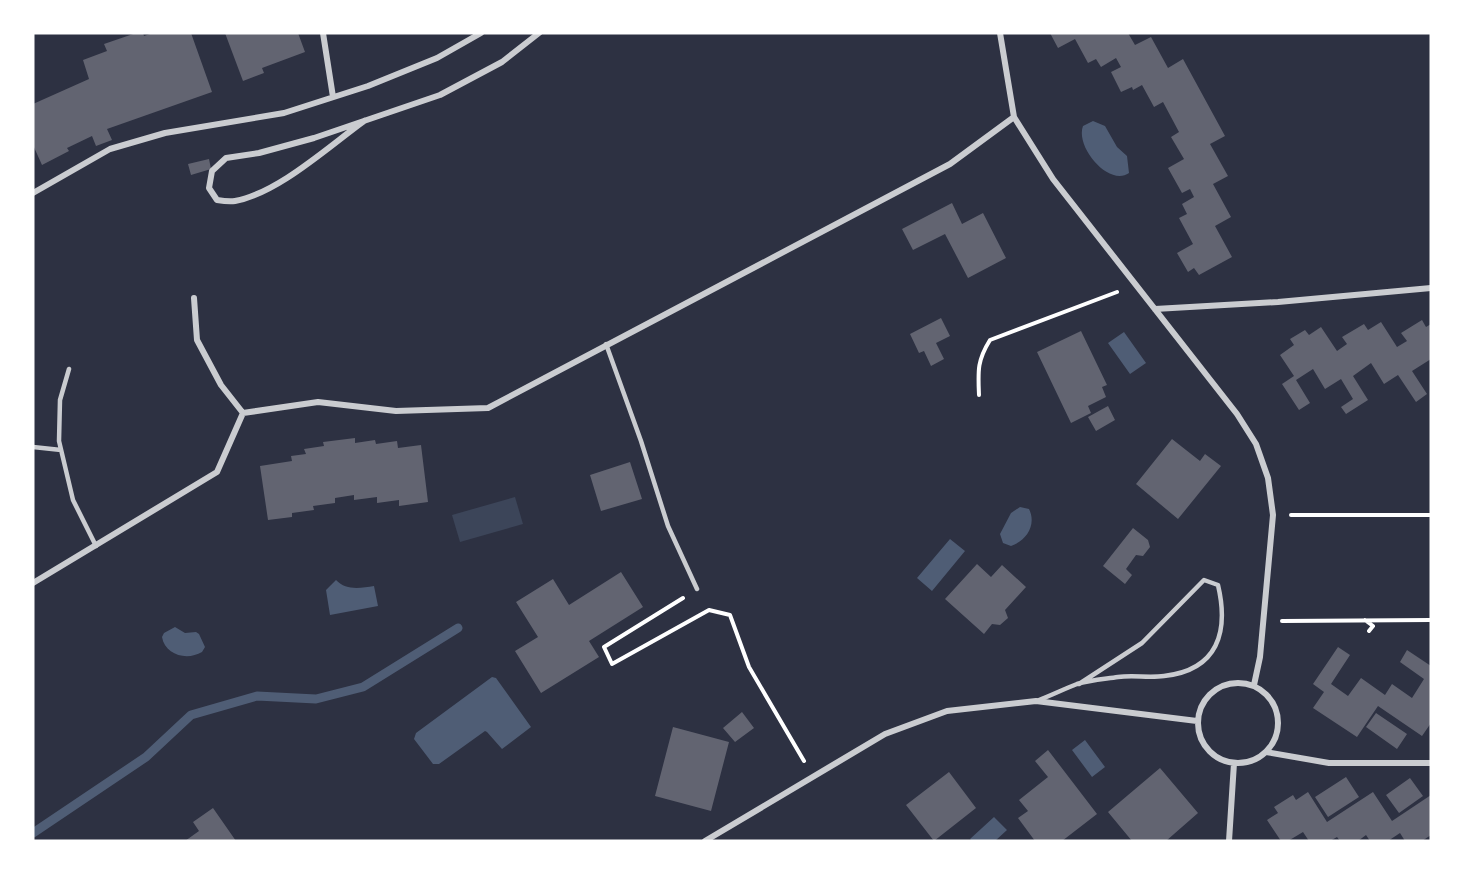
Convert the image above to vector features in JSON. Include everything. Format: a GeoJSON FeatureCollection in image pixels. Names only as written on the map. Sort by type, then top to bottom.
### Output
{"type":"FeatureCollection","features":[{"type":"Feature","properties":{"kind":"street"},"geometry":{"type":"LineString","coordinates":[[324,33],[333,97]]}},
{"type":"Feature","properties":{"kind":"street"},"geometry":{"type":"LineString","coordinates":[[33,193],[110,149],[165,133],[284,113],[368,86],[437,58],[481,33]]}},
{"type":"Feature","properties":{"kind":"street"},"geometry":{"type":"LineString","coordinates":[[364,121],[278,183],[259,194],[232,202],[217,200],[210,188],[212,171],[226,158],[260,153],[314,138],[440,95],[502,62],[539,33]]}},
{"type":"Feature","properties":{"kind":"street"},"geometry":{"type":"LineString","coordinates":[[1000,33],[1014,117],[1053,178],[1237,414],[1256,444],[1268,478],[1273,515],[1260,657],[1254,685]]}},
{"type":"Feature","properties":{"kind":"street"},"geometry":{"type":"LineString","coordinates":[[243,413],[318,402],[396,411],[488,408],[950,164],[1014,117]]}},
{"type":"Feature","properties":{"kind":"street"},"geometry":{"type":"LineString","coordinates":[[1155,309],[1278,302],[1431,288]]}},
{"type":"Feature","properties":{"kind":"street"},"geometry":{"type":"LineString","coordinates":[[194,298],[197,340],[221,385],[243,413]]}},
{"type":"Feature","properties":{"kind":"street"},"geometry":{"type":"LineString","coordinates":[[33,583],[217,472],[243,413]]}},
{"type":"Feature","properties":{"kind":"street"},"geometry":{"type":"LineString","coordinates":[[1266,753],[1276,735],[1278,716],[1273,703],[1254,685],[1241,682],[1228,683],[1216,688],[1203,702],[1197,721],[1198,733],[1203,745],[1222,760],[1234,764],[1245,763],[1266,753],[1329,763],[1431,763]]}},
{"type":"Feature","properties":{"kind":"street"},"geometry":{"type":"LineString","coordinates":[[705,841],[885,734],[947,711],[1036,701],[1197,721]]}},
{"type":"Feature","properties":{"kind":"street"},"geometry":{"type":"LineString","coordinates":[[1229,841],[1234,764]]}},
{"type":"Feature","properties":{"kind":"lane"},"geometry":{"type":"LineString","coordinates":[[606,344],[641,441],[668,526],[698,588]]}},
{"type":"Feature","properties":{"kind":"lane"},"geometry":{"type":"LineString","coordinates":[[69,369],[60,400],[59,441],[73,500],[96,546]]}},
{"type":"Feature","properties":{"kind":"lane"},"geometry":{"type":"LineString","coordinates":[[33,447],[61,450]]}},
{"type":"Feature","properties":{"kind":"lane"},"geometry":{"type":"LineString","coordinates":[[1036,701],[1079,684],[1142,643],[1204,580],[1218,585],[1223,607],[1220,633],[1217,645],[1208,657],[1189,669],[1166,676],[1121,677],[1079,684]]}},
{"type":"Feature","properties":{"kind":"path"},"geometry":{"type":"LineString","coordinates":[[979,395],[980,356],[990,340],[1136,285]]}},
{"type":"Feature","properties":{"kind":"path"},"geometry":{"type":"LineString","coordinates":[[1273,515],[1431,515]]}},
{"type":"Feature","properties":{"kind":"path"},"geometry":{"type":"LineString","coordinates":[[698,588],[604,647],[612,664],[710,610],[730,615],[749,667],[813,777]]}},
{"type":"Feature","properties":{"kind":"path"},"geometry":{"type":"LineString","coordinates":[[1365,620],[1373,626],[1369,631]]}},
{"type":"Feature","properties":{"kind":"path"},"geometry":{"type":"LineString","coordinates":[[1264,621],[1430,621]]}},
{"type":"Feature","properties":{"kind":"shaded area"},"geometry":{"type":"Polygon","coordinates":[[[1093,121],[1105,126],[1117,147],[1127,156],[1129,173],[1121,176],[1112,175],[1096,163],[1089,154],[1082,135],[1083,126],[1093,121]]]}},
{"type":"Feature","properties":{"kind":"shaded area"},"geometry":{"type":"Polygon","coordinates":[[[1124,332],[1146,363],[1130,374],[1108,343],[1124,332]]]}},
{"type":"Feature","properties":{"kind":"shaded area"},"geometry":{"type":"Polygon","coordinates":[[[515,497],[523,524],[460,542],[452,515],[515,497]]]}},
{"type":"Feature","properties":{"kind":"shaded area"},"geometry":{"type":"Polygon","coordinates":[[[1020,507],[1029,509],[1031,526],[1029,532],[1021,540],[1011,546],[1003,543],[1000,534],[1011,513],[1020,507]]]}},
{"type":"Feature","properties":{"kind":"shaded area"},"geometry":{"type":"Polygon","coordinates":[[[950,539],[965,551],[932,591],[917,578],[950,539]]]}},
{"type":"Feature","properties":{"kind":"shaded area"},"geometry":{"type":"Polygon","coordinates":[[[336,580],[349,587],[374,586],[378,606],[330,615],[326,590],[336,580]]]}},
{"type":"Feature","properties":{"kind":"shaded area"},"geometry":{"type":"Polygon","coordinates":[[[175,627],[185,633],[199,634],[205,647],[202,652],[184,656],[167,648],[162,637],[164,633],[175,627]]]}},
{"type":"Feature","properties":{"kind":"shaded area"},"geometry":{"type":"Polygon","coordinates":[[[492,677],[496,678],[531,727],[502,749],[485,731],[439,764],[433,764],[414,739],[416,733],[492,677]]]}},
{"type":"Feature","properties":{"kind":"shaded area"},"geometry":{"type":"Polygon","coordinates":[[[1085,740],[1105,767],[1092,777],[1072,750],[1085,740]]]}},
{"type":"Feature","properties":{"kind":"shaded area"},"geometry":{"type":"Polygon","coordinates":[[[994,817],[1007,830],[995,841],[972,841],[970,839],[994,817]]]}},
{"type":"Feature","properties":{"kind":"building"},"geometry":{"type":"Polygon","coordinates":[[[136,33],[143,33],[144,36],[153,33],[191,33],[212,92],[107,129],[112,140],[96,146],[92,136],[67,148],[69,151],[42,165],[33,145],[33,104],[89,79],[83,60],[107,51],[104,44],[136,33]]]}},
{"type":"Feature","properties":{"kind":"building"},"geometry":{"type":"Polygon","coordinates":[[[225,33],[298,33],[305,52],[262,68],[264,73],[243,81],[225,33]]]}},
{"type":"Feature","properties":{"kind":"building"},"geometry":{"type":"Polygon","coordinates":[[[1050,33],[1128,33],[1135,45],[1151,37],[1168,68],[1183,59],[1225,136],[1210,144],[1228,176],[1213,184],[1231,217],[1215,226],[1232,257],[1199,275],[1194,268],[1188,272],[1177,253],[1193,244],[1179,218],[1187,214],[1182,204],[1194,197],[1190,189],[1182,193],[1168,168],[1184,159],[1171,137],[1179,132],[1163,102],[1154,107],[1142,85],[1133,90],[1132,87],[1121,92],[1111,72],[1121,67],[1116,58],[1101,67],[1096,59],[1088,63],[1075,39],[1058,48],[1050,33]]]}},
{"type":"Feature","properties":{"kind":"building"},"geometry":{"type":"Polygon","coordinates":[[[209,159],[211,169],[191,175],[188,164],[209,159]]]}},
{"type":"Feature","properties":{"kind":"building"},"geometry":{"type":"Polygon","coordinates":[[[952,203],[962,224],[983,213],[1006,258],[968,278],[945,234],[913,250],[902,229],[952,203]]]}},
{"type":"Feature","properties":{"kind":"building"},"geometry":{"type":"Polygon","coordinates":[[[941,318],[950,336],[936,343],[944,359],[931,366],[924,351],[919,353],[910,334],[941,318]]]}},
{"type":"Feature","properties":{"kind":"building"},"geometry":{"type":"Polygon","coordinates":[[[1422,320],[1426,327],[1431,324],[1431,359],[1412,371],[1427,394],[1416,402],[1398,375],[1384,384],[1371,363],[1353,376],[1368,400],[1346,414],[1341,407],[1353,399],[1341,379],[1325,389],[1313,369],[1296,380],[1310,403],[1299,410],[1282,384],[1294,376],[1280,355],[1294,345],[1290,339],[1305,330],[1309,335],[1321,327],[1337,351],[1347,344],[1342,337],[1364,324],[1368,330],[1381,322],[1397,347],[1407,341],[1401,333],[1422,320]]]}},
{"type":"Feature","properties":{"kind":"building"},"geometry":{"type":"Polygon","coordinates":[[[1081,331],[1107,385],[1102,387],[1106,397],[1088,406],[1091,413],[1071,423],[1037,352],[1081,331]]]}},
{"type":"Feature","properties":{"kind":"building"},"geometry":{"type":"Polygon","coordinates":[[[1108,406],[1115,420],[1096,431],[1088,417],[1108,406]]]}},
{"type":"Feature","properties":{"kind":"building"},"geometry":{"type":"Polygon","coordinates":[[[355,438],[355,443],[375,440],[376,444],[397,441],[398,448],[421,445],[428,502],[399,506],[399,500],[377,503],[377,497],[354,500],[354,495],[335,498],[335,503],[313,506],[314,510],[292,513],[292,517],[268,520],[260,466],[292,461],[291,456],[306,454],[304,449],[324,446],[323,442],[355,438]]]}},
{"type":"Feature","properties":{"kind":"building"},"geometry":{"type":"Polygon","coordinates":[[[1172,439],[1200,461],[1205,454],[1221,466],[1178,519],[1136,484],[1172,439]]]}},
{"type":"Feature","properties":{"kind":"building"},"geometry":{"type":"Polygon","coordinates":[[[630,462],[642,499],[601,511],[590,475],[630,462]]]}},
{"type":"Feature","properties":{"kind":"building"},"geometry":{"type":"Polygon","coordinates":[[[1133,528],[1148,540],[1150,547],[1143,556],[1136,555],[1126,569],[1132,575],[1125,584],[1103,566],[1133,528]]]}},
{"type":"Feature","properties":{"kind":"building"},"geometry":{"type":"Polygon","coordinates":[[[977,564],[991,577],[1002,565],[1026,587],[1005,610],[1008,618],[1000,625],[992,624],[984,634],[945,599],[977,564]]]}},
{"type":"Feature","properties":{"kind":"building"},"geometry":{"type":"Polygon","coordinates":[[[621,572],[643,607],[589,641],[599,657],[541,693],[515,651],[538,637],[516,602],[553,579],[569,605],[621,572]]]}},
{"type":"Feature","properties":{"kind":"building"},"geometry":{"type":"Polygon","coordinates":[[[1338,647],[1350,655],[1331,684],[1348,696],[1361,678],[1385,695],[1392,684],[1412,698],[1424,679],[1400,662],[1407,650],[1431,666],[1431,723],[1422,736],[1378,706],[1357,737],[1313,708],[1324,692],[1313,684],[1338,647]]]}},
{"type":"Feature","properties":{"kind":"building"},"geometry":{"type":"Polygon","coordinates":[[[742,712],[754,728],[735,742],[723,728],[742,712]]]}},
{"type":"Feature","properties":{"kind":"building"},"geometry":{"type":"Polygon","coordinates":[[[1376,713],[1407,734],[1397,749],[1366,727],[1376,713]]]}},
{"type":"Feature","properties":{"kind":"building"},"geometry":{"type":"Polygon","coordinates":[[[673,727],[729,742],[711,811],[655,796],[673,727]]]}},
{"type":"Feature","properties":{"kind":"building"},"geometry":{"type":"Polygon","coordinates":[[[1048,750],[1097,814],[1062,841],[1035,841],[1018,818],[1028,811],[1019,800],[1048,777],[1035,761],[1048,750]]]}},
{"type":"Feature","properties":{"kind":"building"},"geometry":{"type":"Polygon","coordinates":[[[1160,768],[1198,813],[1166,841],[1132,841],[1108,812],[1160,768]]]}},
{"type":"Feature","properties":{"kind":"building"},"geometry":{"type":"Polygon","coordinates":[[[949,772],[976,808],[934,841],[906,805],[949,772]]]}},
{"type":"Feature","properties":{"kind":"building"},"geometry":{"type":"Polygon","coordinates":[[[1346,777],[1359,797],[1328,817],[1315,797],[1346,777]]]}},
{"type":"Feature","properties":{"kind":"building"},"geometry":{"type":"Polygon","coordinates":[[[1410,778],[1423,796],[1399,813],[1386,795],[1410,778]]]}},
{"type":"Feature","properties":{"kind":"building"},"geometry":{"type":"Polygon","coordinates":[[[1308,792],[1327,822],[1373,792],[1392,821],[1431,795],[1431,835],[1422,841],[1405,841],[1400,833],[1388,841],[1370,841],[1366,835],[1358,841],[1340,841],[1337,837],[1330,841],[1309,841],[1303,832],[1288,841],[1281,841],[1267,820],[1278,813],[1274,807],[1293,795],[1296,800],[1308,792]]]}},
{"type":"Feature","properties":{"kind":"building"},"geometry":{"type":"Polygon","coordinates":[[[213,808],[236,841],[185,841],[199,831],[193,822],[213,808]]]}},
{"type":"Feature","properties":{"kind":"waterway"},"geometry":{"type":"LineString","coordinates":[[33,833],[146,757],[191,715],[257,696],[316,699],[363,687],[458,628]]}}]}
